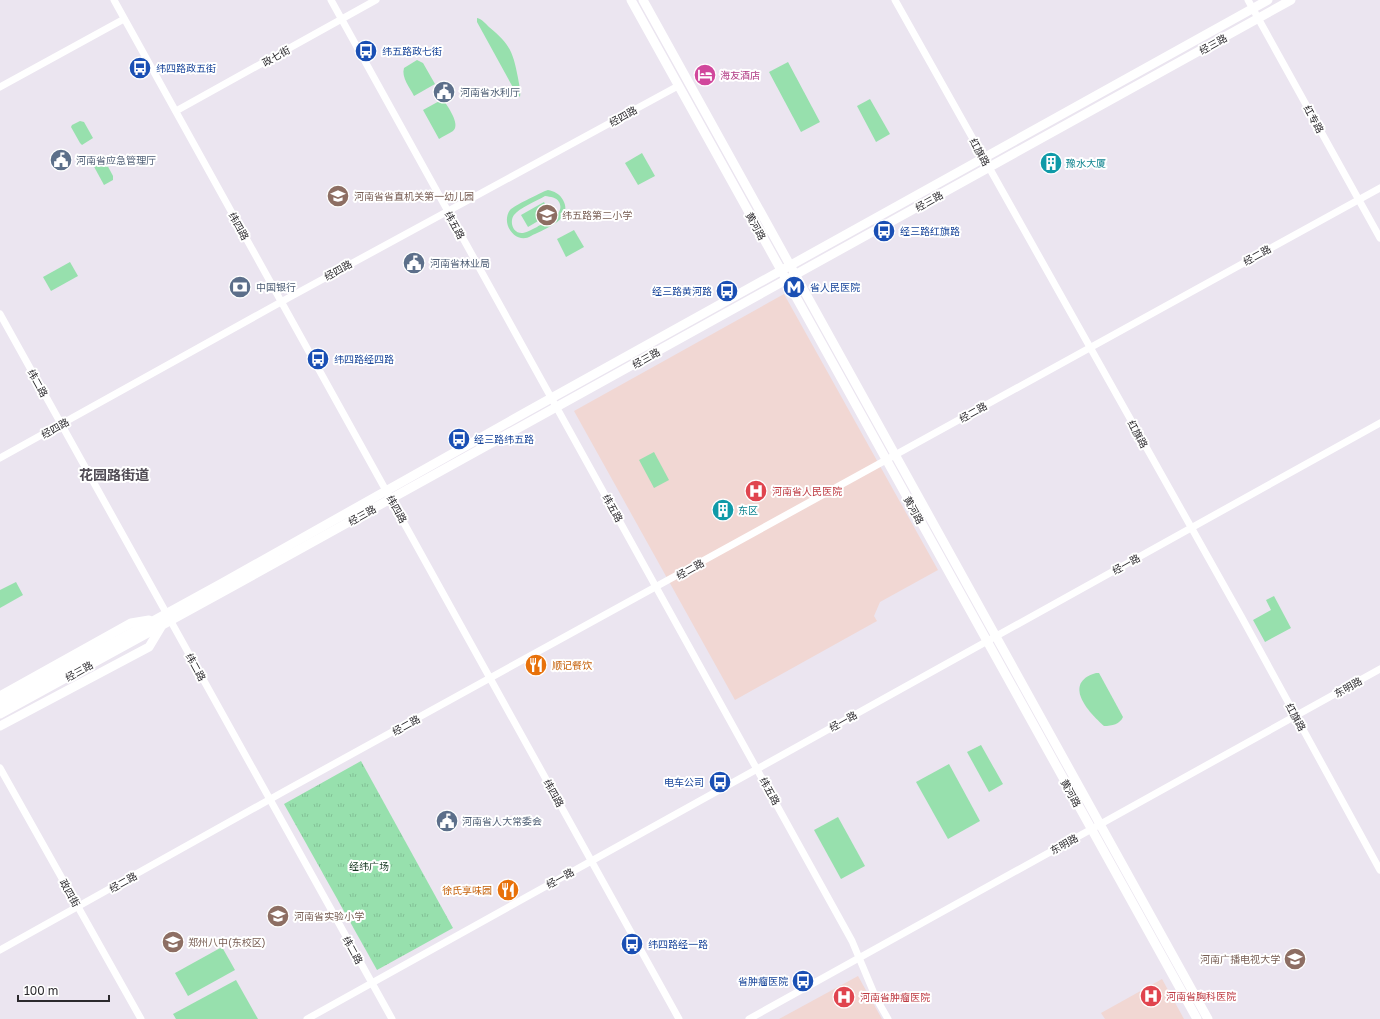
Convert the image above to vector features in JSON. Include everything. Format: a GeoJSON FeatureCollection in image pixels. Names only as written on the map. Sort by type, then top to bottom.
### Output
{"type":"FeatureCollection","features":[{"type":"Feature","properties":{"kind":"main road","name":"黄河路"},"geometry":{"type":"LineString","coordinates":[[631,0],[1197,1019]]}},
{"type":"Feature","properties":{"kind":"main road","name":"黄河路"},"geometry":{"type":"LineString","coordinates":[[643,0],[1208,1019]]}},
{"type":"Feature","properties":{"kind":"main road","name":"经三路"},"geometry":{"type":"LineString","coordinates":[[0,714],[386,490],[1268,0]]}},
{"type":"Feature","properties":{"kind":"main road","name":"经三路"},"geometry":{"type":"LineString","coordinates":[[0,705],[391,499],[1291,0]]}},
{"type":"Feature","properties":{"kind":"main road"},"geometry":{"type":"LineString","coordinates":[[0,696],[131,623],[164,619]]}},
{"type":"Feature","properties":{"kind":"main road"},"geometry":{"type":"LineString","coordinates":[[0,726],[149,647],[164,619]]}},
{"type":"Feature","properties":{"kind":"street","name":"纬四路"},"geometry":{"type":"LineString","coordinates":[[114,0],[679,1019]]}},
{"type":"Feature","properties":{"kind":"street","name":"纬五路"},"geometry":{"type":"LineString","coordinates":[[331,0],[852,941],[876,998],[888,1019]]}},
{"type":"Feature","properties":{"kind":"street","name":"政七街"},"geometry":{"type":"LineString","coordinates":[[176,112],[376,0]]}},
{"type":"Feature","properties":{"kind":"street","name":"红旗路"},"geometry":{"type":"LineString","coordinates":[[895,0],[1296,716],[1380,870]]}},
{"type":"Feature","properties":{"kind":"street","name":"红专路"},"geometry":{"type":"LineString","coordinates":[[1248,0],[1380,238]]}},
{"type":"Feature","properties":{"kind":"street"},"geometry":{"type":"LineString","coordinates":[[0,88],[124,19]]}},
{"type":"Feature","properties":{"kind":"street","name":"经四路"},"geometry":{"type":"LineString","coordinates":[[0,458],[281,302],[678,86]]}},
{"type":"Feature","properties":{"kind":"street","name":"经二路"},"geometry":{"type":"LineString","coordinates":[[0,950],[490,678],[1380,188]]}},
{"type":"Feature","properties":{"kind":"street","name":"纬二路"},"geometry":{"type":"LineString","coordinates":[[0,314],[61,424],[164,619],[270,800],[392,1019]]}},
{"type":"Feature","properties":{"kind":"street","name":"经一路"},"geometry":{"type":"LineString","coordinates":[[307,1019],[1380,423]]}},
{"type":"Feature","properties":{"kind":"street","name":"东明路"},"geometry":{"type":"LineString","coordinates":[[749,1019],[1380,669]]}},
{"type":"Feature","properties":{"kind":"street","name":"政四街"},"geometry":{"type":"LineString","coordinates":[[0,768],[141,1019]]}},
{"type":"Feature","properties":{"kind":"shaded area","name":"河南省人民医院"},"geometry":{"type":"Polygon","coordinates":[[[784,294],[938,570],[880,602],[874,616],[877,621],[735,700],[574,411],[784,294]]]}},
{"type":"Feature","properties":{"kind":"shaded area","name":"河南省肿瘤医院"},"geometry":{"type":"Polygon","coordinates":[[[858,976],[882,1019],[779,1019],[858,976]]]}},
{"type":"Feature","properties":{"kind":"shaded area","name":"河南省胸科医院"},"geometry":{"type":"Polygon","coordinates":[[[1162,979],[1184,1019],[1105,1019],[1101,1013],[1162,979]]]}},
{"type":"Feature","properties":{"kind":"green space"},"geometry":{"type":"Polygon","coordinates":[[[477,18],[482,20],[502,38],[510,49],[520,88],[520,97],[516,93],[477,22],[477,18]]]}},
{"type":"Feature","properties":{"kind":"green space"},"geometry":{"type":"Polygon","coordinates":[[[417,60],[423,63],[435,84],[414,96],[406,82],[403,71],[404,68],[417,60]]]}},
{"type":"Feature","properties":{"kind":"green space"},"geometry":{"type":"Polygon","coordinates":[[[788,62],[820,122],[801,132],[769,72],[788,62]]]}},
{"type":"Feature","properties":{"kind":"green space"},"geometry":{"type":"Polygon","coordinates":[[[443,99],[452,115],[455,128],[453,131],[439,139],[423,110],[443,99]]]}},
{"type":"Feature","properties":{"kind":"green space"},"geometry":{"type":"Polygon","coordinates":[[[870,99],[890,134],[876,142],[857,106],[870,99]]]}},
{"type":"Feature","properties":{"kind":"green space"},"geometry":{"type":"Polygon","coordinates":[[[80,121],[84,122],[93,138],[82,145],[71,127],[80,121]]]}},
{"type":"Feature","properties":{"kind":"green space"},"geometry":{"type":"Polygon","coordinates":[[[642,153],[655,176],[638,185],[625,163],[642,153]]]}},
{"type":"Feature","properties":{"kind":"green space"},"geometry":{"type":"Polygon","coordinates":[[[102,158],[113,176],[113,180],[104,185],[92,163],[102,158]]]}},
{"type":"Feature","properties":{"kind":"green space"},"geometry":{"type":"Polygon","coordinates":[[[548,190],[555,192],[563,200],[565,207],[561,218],[550,227],[525,238],[520,238],[511,232],[507,221],[507,216],[510,210],[548,190]],[[545,196],[516,212],[512,221],[514,230],[520,233],[527,232],[554,218],[560,211],[559,202],[555,198],[545,196]]]}},
{"type":"Feature","properties":{"kind":"green space"},"geometry":{"type":"Polygon","coordinates":[[[544,202],[550,214],[528,227],[521,215],[544,202]]]}},
{"type":"Feature","properties":{"kind":"green space"},"geometry":{"type":"Polygon","coordinates":[[[574,230],[584,247],[566,257],[557,239],[574,230]]]}},
{"type":"Feature","properties":{"kind":"green space"},"geometry":{"type":"Polygon","coordinates":[[[70,262],[78,276],[51,291],[43,277],[70,262]]]}},
{"type":"Feature","properties":{"kind":"green space"},"geometry":{"type":"Polygon","coordinates":[[[654,452],[669,480],[654,488],[639,460],[654,452]]]}},
{"type":"Feature","properties":{"kind":"green space"},"geometry":{"type":"Polygon","coordinates":[[[16,582],[23,595],[0,608],[0,590],[16,582]]]}},
{"type":"Feature","properties":{"kind":"green space"},"geometry":{"type":"Polygon","coordinates":[[[1274,596],[1291,628],[1265,642],[1253,620],[1271,610],[1266,600],[1274,596]]]}},
{"type":"Feature","properties":{"kind":"green space"},"geometry":{"type":"Polygon","coordinates":[[[1099,673],[1123,717],[1120,721],[1110,726],[1104,726],[1085,706],[1081,698],[1079,690],[1081,684],[1086,678],[1099,673]]]}},
{"type":"Feature","properties":{"kind":"green space"},"geometry":{"type":"Polygon","coordinates":[[[981,745],[1003,784],[989,792],[967,752],[981,745]]]}},
{"type":"Feature","properties":{"kind":"green space","name":"经纬广场"},"geometry":{"type":"Polygon","coordinates":[[[361,761],[453,928],[377,970],[284,804],[361,761]]]}},
{"type":"Feature","properties":{"kind":"green space"},"geometry":{"type":"Polygon","coordinates":[[[949,764],[980,821],[948,839],[916,782],[949,764]]]}},
{"type":"Feature","properties":{"kind":"green space"},"geometry":{"type":"Polygon","coordinates":[[[838,817],[865,866],[841,879],[814,830],[838,817]]]}},
{"type":"Feature","properties":{"kind":"green space"},"geometry":{"type":"Polygon","coordinates":[[[222,947],[235,970],[188,996],[175,973],[222,947]]]}},
{"type":"Feature","properties":{"kind":"green space"},"geometry":{"type":"Polygon","coordinates":[[[236,980],[258,1019],[176,1019],[173,1014],[236,980]]]}},
{"type":"Feature","properties":{"kind":"place","name":"纬五路政七街"},"geometry":{"type":"Point","coordinates":[366,51]}},
{"type":"Feature","properties":{"kind":"place","name":"纬四路政五街"},"geometry":{"type":"Point","coordinates":[140,68]}},
{"type":"Feature","properties":{"kind":"place","name":"海友酒店"},"geometry":{"type":"Point","coordinates":[705,75]}},
{"type":"Feature","properties":{"kind":"place","name":"河南省水利厅"},"geometry":{"type":"Point","coordinates":[444,92]}},
{"type":"Feature","properties":{"kind":"place","name":"河南省应急管理厅"},"geometry":{"type":"Point","coordinates":[61,160]}},
{"type":"Feature","properties":{"kind":"place","name":"豫水大厦"},"geometry":{"type":"Point","coordinates":[1051,163]}},
{"type":"Feature","properties":{"kind":"place","name":"河南省省直机关第一幼儿园"},"geometry":{"type":"Point","coordinates":[338,196]}},
{"type":"Feature","properties":{"kind":"place","name":"纬五路第二小学"},"geometry":{"type":"Point","coordinates":[547,215]}},
{"type":"Feature","properties":{"kind":"place","name":"经三路红旗路"},"geometry":{"type":"Point","coordinates":[884,231]}},
{"type":"Feature","properties":{"kind":"place","name":"河南省林业局"},"geometry":{"type":"Point","coordinates":[414,263]}},
{"type":"Feature","properties":{"kind":"place","name":"中国银行"},"geometry":{"type":"Point","coordinates":[240,287]}},
{"type":"Feature","properties":{"kind":"place","name":"省人民医院"},"geometry":{"type":"Point","coordinates":[794,287]}},
{"type":"Feature","properties":{"kind":"place","name":"经三路黄河路"},"geometry":{"type":"Point","coordinates":[727,291]}},
{"type":"Feature","properties":{"kind":"place","name":"纬四路经四路"},"geometry":{"type":"Point","coordinates":[318,359]}},
{"type":"Feature","properties":{"kind":"place","name":"经三路纬五路"},"geometry":{"type":"Point","coordinates":[459,439]}},
{"type":"Feature","properties":{"kind":"place","name":"河南省人民医院"},"geometry":{"type":"Point","coordinates":[756,491]}},
{"type":"Feature","properties":{"kind":"place","name":"东区"},"geometry":{"type":"Point","coordinates":[723,510]}},
{"type":"Feature","properties":{"kind":"place","name":"顺记餐饮"},"geometry":{"type":"Point","coordinates":[536,665]}},
{"type":"Feature","properties":{"kind":"place","name":"电车公司"},"geometry":{"type":"Point","coordinates":[720,782]}},
{"type":"Feature","properties":{"kind":"place","name":"河南省人大常委会"},"geometry":{"type":"Point","coordinates":[447,821]}},
{"type":"Feature","properties":{"kind":"place","name":"徐氏享味园"},"geometry":{"type":"Point","coordinates":[508,890]}},
{"type":"Feature","properties":{"kind":"place","name":"河南省实验小学"},"geometry":{"type":"Point","coordinates":[278,916]}},
{"type":"Feature","properties":{"kind":"place","name":"郑州八中(东校区)"},"geometry":{"type":"Point","coordinates":[173,942]}},
{"type":"Feature","properties":{"kind":"place","name":"纬四路经一路"},"geometry":{"type":"Point","coordinates":[632,944]}},
{"type":"Feature","properties":{"kind":"place","name":"河南广播电视大学"},"geometry":{"type":"Point","coordinates":[1295,959]}},
{"type":"Feature","properties":{"kind":"place","name":"省肿瘤医院"},"geometry":{"type":"Point","coordinates":[803,981]}},
{"type":"Feature","properties":{"kind":"place","name":"河南省胸科医院"},"geometry":{"type":"Point","coordinates":[1151,996]}},
{"type":"Feature","properties":{"kind":"place","name":"河南省肿瘤医院"},"geometry":{"type":"Point","coordinates":[844,997]}},
{"type":"Feature","properties":{"kind":"district","name":"花园路街道"},"geometry":{"type":"Point","coordinates":[114,474]}}]}
